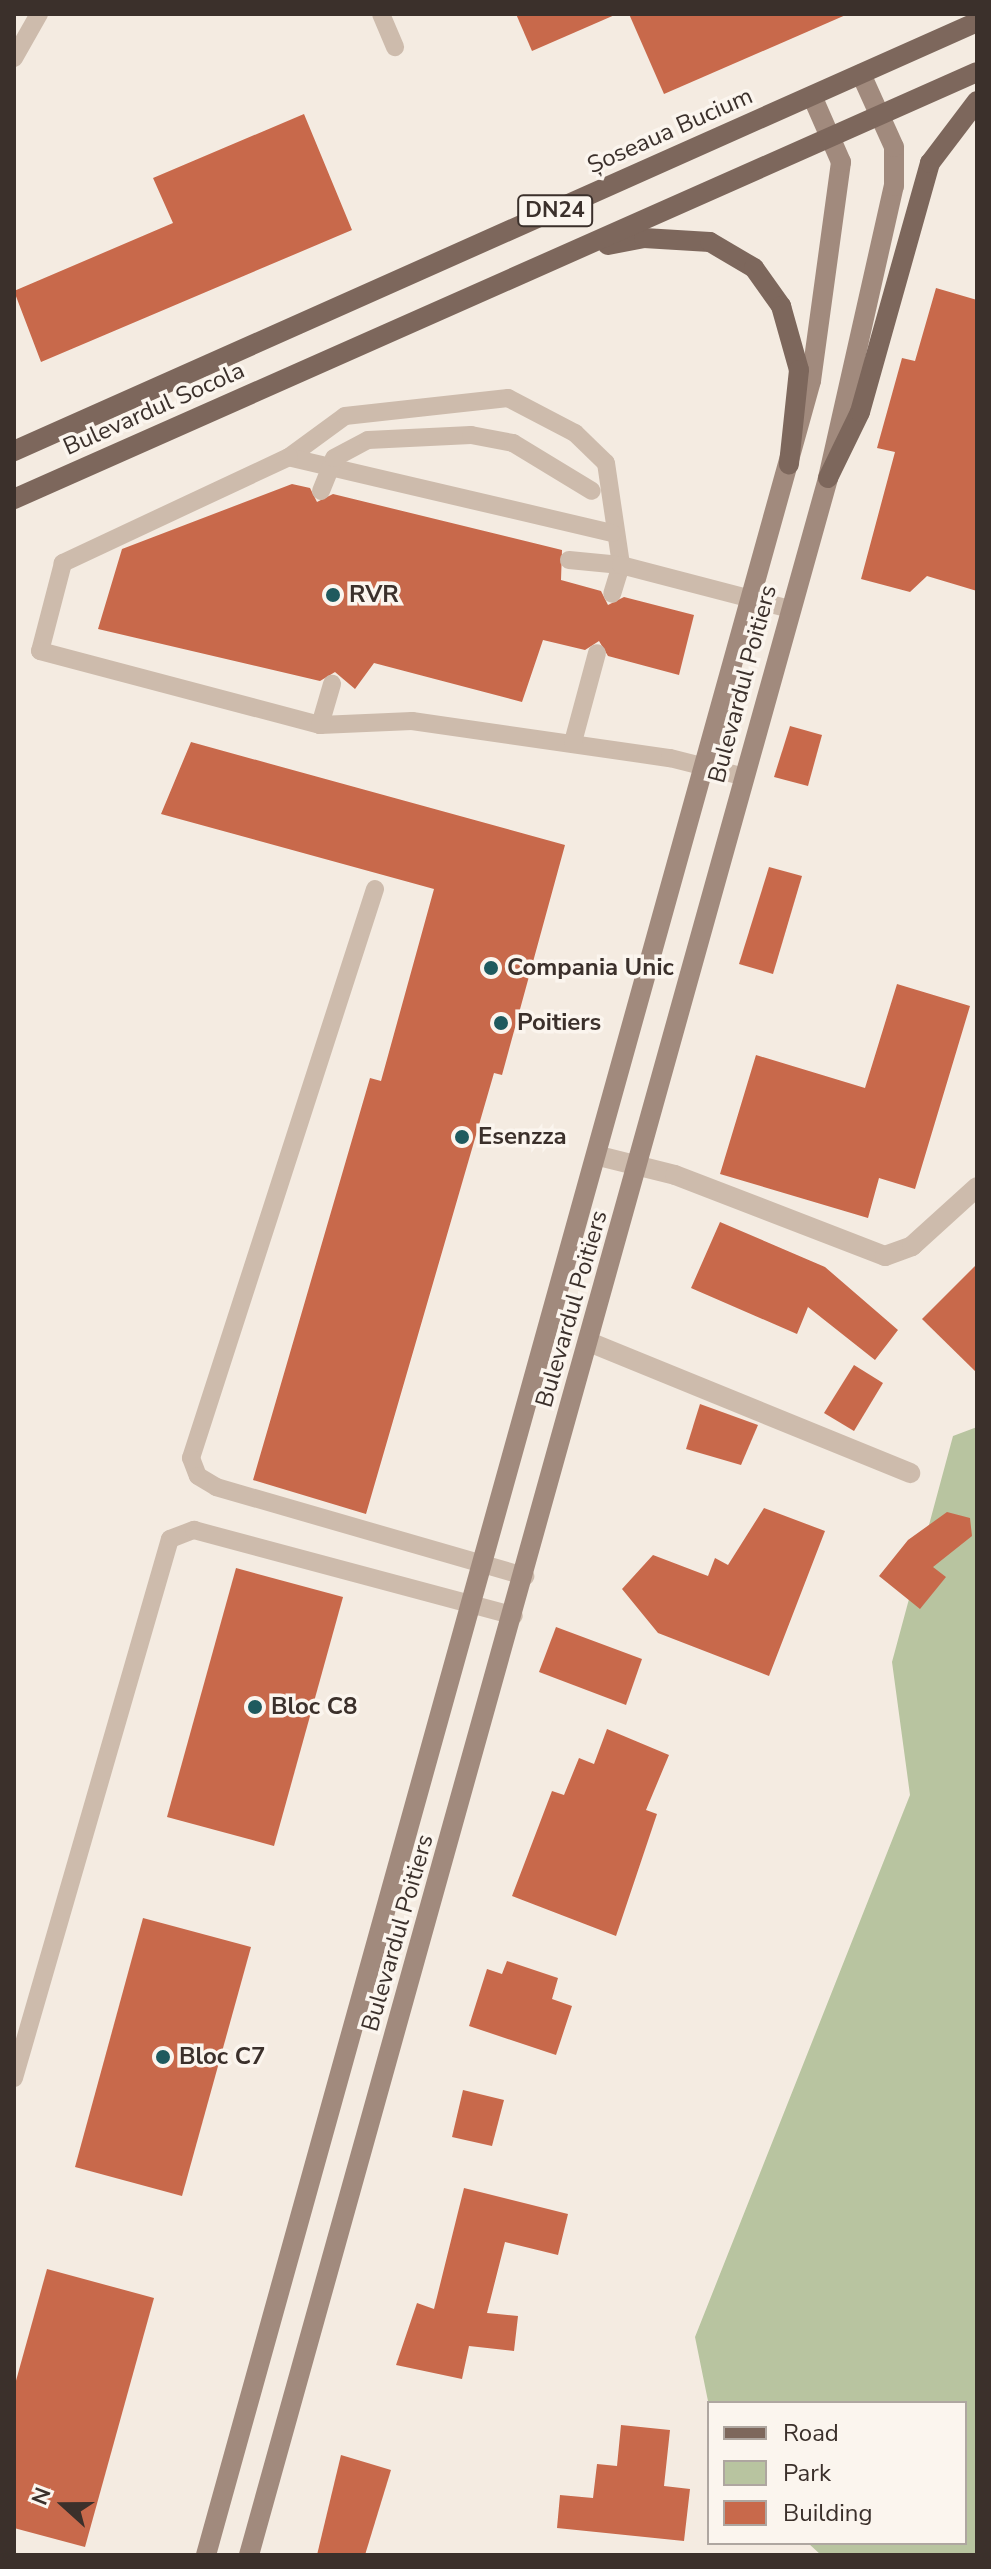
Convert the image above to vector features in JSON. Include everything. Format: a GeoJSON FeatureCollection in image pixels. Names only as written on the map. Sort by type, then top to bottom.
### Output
{"type":"FeatureCollection","features":[{"type":"Feature","properties":{"kind":"main road","name":"Șoseaua Bucium"},"geometry":{"type":"LineString","coordinates":[[297,325],[977,22]]}},
{"type":"Feature","properties":{"kind":"main road","name":"DN24"},"geometry":{"type":"LineString","coordinates":[[573,251],[977,72]]}},
{"type":"Feature","properties":{"kind":"main road","name":"Bulevardul Poitiers"},"geometry":{"type":"LineString","coordinates":[[249,2555],[514,1616],[828,478],[891,215],[894,147],[861,74]]}},
{"type":"Feature","properties":{"kind":"main road","name":"Bulevardul Poitiers"},"geometry":{"type":"LineString","coordinates":[[206,2555],[474,1605],[789,464],[833,254],[841,162],[812,96]]}},
{"type":"Feature","properties":{"kind":"main road"},"geometry":{"type":"LineString","coordinates":[[828,478],[860,412],[930,163],[977,101]]}},
{"type":"Feature","properties":{"kind":"main road"},"geometry":{"type":"LineString","coordinates":[[573,251],[644,238],[710,242],[754,268],[781,306],[799,370],[789,464]]}},
{"type":"Feature","properties":{"kind":"main road","name":"Bulevardul Socola"},"geometry":{"type":"LineString","coordinates":[[14,499],[573,251]]}},
{"type":"Feature","properties":{"kind":"main road","name":"Bulevardul Socola"},"geometry":{"type":"LineString","coordinates":[[14,451],[297,325]]}},
{"type":"Feature","properties":{"kind":"street"},"geometry":{"type":"LineString","coordinates":[[599,1156],[639,1166],[885,1256],[912,1246],[977,1187]]}},
{"type":"Feature","properties":{"kind":"street"},"geometry":{"type":"LineString","coordinates":[[589,1342],[910,1473]]}},
{"type":"Feature","properties":{"kind":"lane"},"geometry":{"type":"LineString","coordinates":[[14,58],[39,14]]}},
{"type":"Feature","properties":{"kind":"lane"},"geometry":{"type":"LineString","coordinates":[[381,14],[395,47]]}},
{"type":"Feature","properties":{"kind":"lane"},"geometry":{"type":"LineString","coordinates":[[612,594],[617,548],[606,463],[575,433],[508,398],[345,416],[289,457],[63,563],[40,651],[320,725],[412,721],[573,742],[745,777]]}},
{"type":"Feature","properties":{"kind":"lane"},"geometry":{"type":"LineString","coordinates":[[321,491],[334,458],[368,440],[471,435],[513,443],[592,491],[617,548]]}},
{"type":"Feature","properties":{"kind":"lane"},"geometry":{"type":"LineString","coordinates":[[289,457],[617,548],[790,609]]}},
{"type":"Feature","properties":{"kind":"lane"},"geometry":{"type":"LineString","coordinates":[[569,560],[617,548]]}},
{"type":"Feature","properties":{"kind":"lane"},"geometry":{"type":"LineString","coordinates":[[573,742],[597,653]]}},
{"type":"Feature","properties":{"kind":"lane"},"geometry":{"type":"LineString","coordinates":[[320,725],[332,684]]}},
{"type":"Feature","properties":{"kind":"lane"},"geometry":{"type":"LineString","coordinates":[[375,889],[191,1458],[198,1476],[216,1487],[525,1576]]}},
{"type":"Feature","properties":{"kind":"lane"},"geometry":{"type":"LineString","coordinates":[[14,2078],[170,1539],[194,1530],[514,1616]]}},
{"type":"Feature","properties":{"kind":"green space"},"geometry":{"type":"Polygon","coordinates":[[[977,1427],[977,2555],[821,2555],[810,2545],[967,2545],[967,2401],[708,2401],[695,2337],[910,1795],[892,1662],[953,1436],[977,1427]]]}},
{"type":"Feature","properties":{"kind":"building"},"geometry":{"type":"Polygon","coordinates":[[[516,14],[617,14],[532,51],[516,14]]]}},
{"type":"Feature","properties":{"kind":"building"},"geometry":{"type":"Polygon","coordinates":[[[629,14],[848,14],[664,94],[629,14]]]}},
{"type":"Feature","properties":{"kind":"building"},"geometry":{"type":"Polygon","coordinates":[[[304,114],[352,230],[41,362],[14,291],[173,223],[153,178],[304,114]]]}},
{"type":"Feature","properties":{"kind":"building"},"geometry":{"type":"Polygon","coordinates":[[[936,288],[977,300],[977,591],[927,576],[910,592],[861,579],[895,452],[877,448],[902,358],[915,361],[936,288]]]}},
{"type":"Feature","properties":{"kind":"building","name":"RVR"},"geometry":{"type":"Polygon","coordinates":[[[292,484],[310,488],[317,502],[333,494],[562,550],[561,580],[601,591],[608,605],[624,597],[694,615],[679,675],[608,656],[599,641],[585,650],[543,640],[522,702],[374,663],[355,689],[335,672],[320,681],[98,629],[122,549],[292,484]]]}},
{"type":"Feature","properties":{"kind":"building"},"geometry":{"type":"Polygon","coordinates":[[[790,726],[822,735],[808,786],[774,777],[790,726]]]}},
{"type":"Feature","properties":{"kind":"building"},"geometry":{"type":"Polygon","coordinates":[[[191,742],[565,845],[502,1075],[494,1073],[366,1514],[253,1480],[370,1078],[381,1081],[434,889],[161,814],[191,742]]]}},
{"type":"Feature","properties":{"kind":"building"},"geometry":{"type":"Polygon","coordinates":[[[769,867],[802,876],[773,974],[739,964],[769,867]]]}},
{"type":"Feature","properties":{"kind":"building"},"geometry":{"type":"Polygon","coordinates":[[[897,984],[970,1006],[915,1189],[879,1178],[868,1218],[720,1174],[756,1055],[865,1088],[897,984]]]}},
{"type":"Feature","properties":{"kind":"building"},"geometry":{"type":"Polygon","coordinates":[[[720,1222],[825,1267],[898,1330],[875,1360],[808,1307],[797,1334],[691,1288],[720,1222]]]}},
{"type":"Feature","properties":{"kind":"building"},"geometry":{"type":"Polygon","coordinates":[[[977,1264],[977,1373],[922,1319],[977,1264]]]}},
{"type":"Feature","properties":{"kind":"building"},"geometry":{"type":"Polygon","coordinates":[[[854,1365],[883,1383],[854,1431],[824,1413],[854,1365]]]}},
{"type":"Feature","properties":{"kind":"building"},"geometry":{"type":"Polygon","coordinates":[[[700,1404],[758,1425],[741,1465],[686,1449],[700,1404]]]}},
{"type":"Feature","properties":{"kind":"building"},"geometry":{"type":"Polygon","coordinates":[[[764,1508],[825,1531],[769,1676],[658,1633],[622,1589],[653,1555],[708,1576],[715,1558],[728,1565],[764,1508]]]}},
{"type":"Feature","properties":{"kind":"building"},"geometry":{"type":"Polygon","coordinates":[[[947,1512],[970,1518],[972,1536],[933,1567],[946,1577],[920,1609],[879,1576],[908,1540],[947,1512]]]}},
{"type":"Feature","properties":{"kind":"building","name":"Bloc C8"},"geometry":{"type":"Polygon","coordinates":[[[236,1568],[343,1597],[274,1846],[167,1817],[236,1568]]]}},
{"type":"Feature","properties":{"kind":"building"},"geometry":{"type":"Polygon","coordinates":[[[556,1627],[642,1659],[626,1705],[539,1672],[556,1627]]]}},
{"type":"Feature","properties":{"kind":"building"},"geometry":{"type":"Polygon","coordinates":[[[607,1729],[669,1755],[646,1810],[657,1814],[616,1936],[512,1896],[552,1791],[564,1795],[579,1758],[594,1764],[607,1729]]]}},
{"type":"Feature","properties":{"kind":"building","name":"Bloc C7"},"geometry":{"type":"Polygon","coordinates":[[[143,1918],[251,1947],[182,2196],[75,2167],[143,1918]]]}},
{"type":"Feature","properties":{"kind":"building"},"geometry":{"type":"Polygon","coordinates":[[[507,1961],[558,1978],[552,1999],[572,2006],[556,2055],[469,2026],[487,1969],[502,1974],[507,1961]]]}},
{"type":"Feature","properties":{"kind":"building"},"geometry":{"type":"Polygon","coordinates":[[[463,2090],[504,2100],[492,2146],[452,2137],[463,2090]]]}},
{"type":"Feature","properties":{"kind":"building"},"geometry":{"type":"Polygon","coordinates":[[[464,2188],[568,2214],[558,2255],[505,2242],[487,2313],[518,2316],[514,2351],[469,2346],[462,2379],[396,2365],[417,2303],[434,2309],[464,2188]]]}},
{"type":"Feature","properties":{"kind":"building"},"geometry":{"type":"Polygon","coordinates":[[[47,2269],[154,2298],[85,2547],[14,2528],[14,2388],[47,2269]]]}},
{"type":"Feature","properties":{"kind":"building"},"geometry":{"type":"Polygon","coordinates":[[[621,2425],[670,2430],[664,2486],[690,2489],[684,2541],[557,2528],[560,2495],[593,2498],[597,2464],[617,2466],[621,2425]]]}},
{"type":"Feature","properties":{"kind":"building"},"geometry":{"type":"Polygon","coordinates":[[[341,2455],[391,2470],[365,2555],[317,2555],[341,2455]]]}},
{"type":"Feature","properties":{"kind":"place","name":"RVR"},"geometry":{"type":"Point","coordinates":[333,595]}},
{"type":"Feature","properties":{"kind":"place","name":"Compania Unic"},"geometry":{"type":"Point","coordinates":[491,968]}},
{"type":"Feature","properties":{"kind":"place","name":"Poitiers"},"geometry":{"type":"Point","coordinates":[501,1023]}},
{"type":"Feature","properties":{"kind":"place","name":"Esenzza"},"geometry":{"type":"Point","coordinates":[462,1137]}},
{"type":"Feature","properties":{"kind":"place","name":"Bloc C8"},"geometry":{"type":"Point","coordinates":[255,1707]}},
{"type":"Feature","properties":{"kind":"place","name":"Bloc C7"},"geometry":{"type":"Point","coordinates":[163,2057]}}]}
